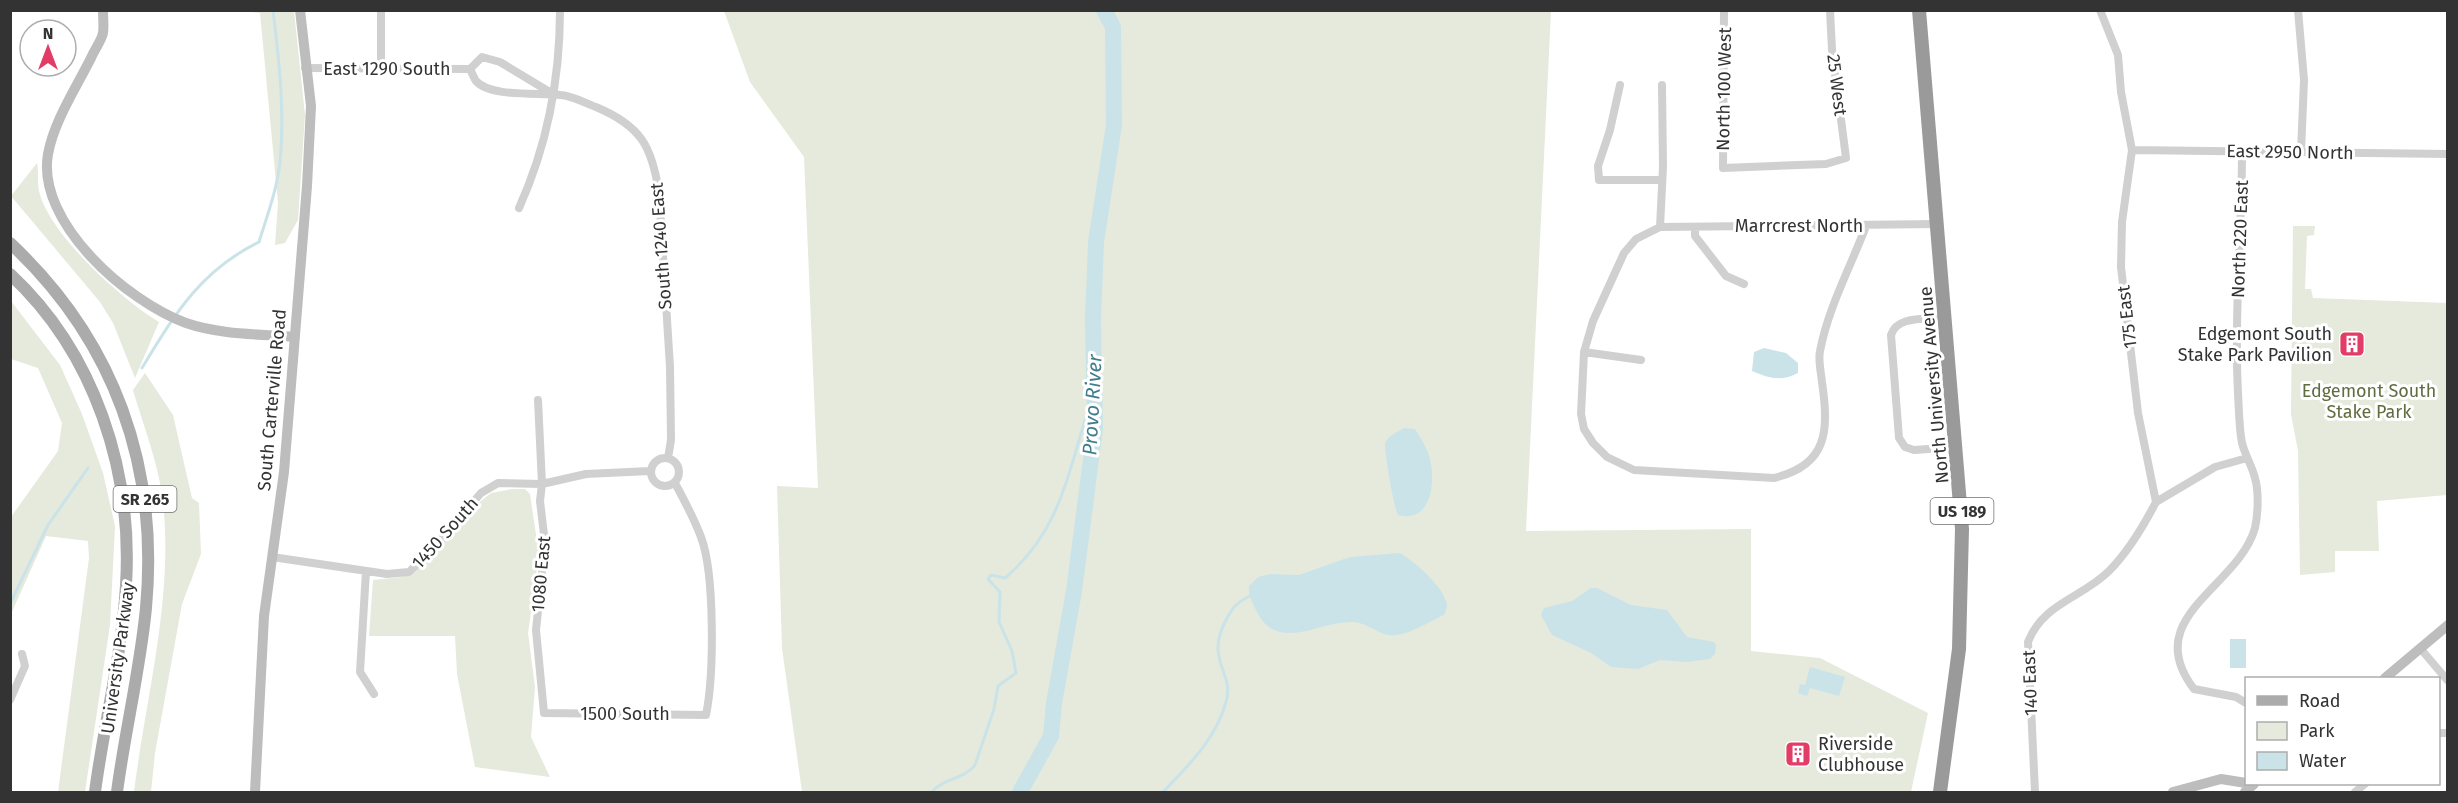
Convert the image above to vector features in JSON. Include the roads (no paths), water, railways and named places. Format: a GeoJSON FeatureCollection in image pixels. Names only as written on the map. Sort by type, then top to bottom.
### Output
{"type":"FeatureCollection","features":[{"type":"Feature","properties":{"kind":"highway","name":"North University Avenue"},"geometry":{"type":"LineString","coordinates":[[1919,10],[1947,317],[1962,529],[1960,637],[1953,712],[1940,792]]}},
{"type":"Feature","properties":{"kind":"main road","name":"University Parkway"},"geometry":{"type":"LineString","coordinates":[[10,243],[53,288],[95,348],[123,410],[142,475],[149,542],[146,609],[117,792]]}},
{"type":"Feature","properties":{"kind":"main road","name":"University Parkway"},"geometry":{"type":"LineString","coordinates":[[10,274],[48,316],[85,374],[107,426],[122,494],[127,552],[124,611],[94,792]]}},
{"type":"Feature","properties":{"kind":"street"},"geometry":{"type":"LineString","coordinates":[[103,10],[103,33],[52,139],[47,169],[50,192],[62,219],[90,254],[141,301],[164,314],[187,323],[223,332],[295,337]]}},
{"type":"Feature","properties":{"kind":"street","name":"South Carterville Road"},"geometry":{"type":"LineString","coordinates":[[255,792],[264,616],[284,472],[311,106],[300,10]]}},
{"type":"Feature","properties":{"kind":"street"},"geometry":{"type":"LineString","coordinates":[[381,10],[381,68]]}},
{"type":"Feature","properties":{"kind":"street"},"geometry":{"type":"LineString","coordinates":[[519,208],[532,180],[551,113],[560,10]]}},
{"type":"Feature","properties":{"kind":"street","name":"North 100 West"},"geometry":{"type":"LineString","coordinates":[[1724,10],[1723,168],[1826,164],[1846,158]]}},
{"type":"Feature","properties":{"kind":"street","name":"25 West"},"geometry":{"type":"LineString","coordinates":[[1830,10],[1832,50],[1846,158]]}},
{"type":"Feature","properties":{"kind":"street","name":"175 East"},"geometry":{"type":"LineString","coordinates":[[2100,10],[2118,55],[2121,92],[2132,150],[2122,222],[2121,267],[2138,413],[2156,502]]}},
{"type":"Feature","properties":{"kind":"street"},"geometry":{"type":"LineString","coordinates":[[2298,10],[2304,80],[2301,152]]}},
{"type":"Feature","properties":{"kind":"street","name":"East 1290 South"},"geometry":{"type":"LineString","coordinates":[[305,68],[470,69],[482,57],[501,62],[553,94]]}},
{"type":"Feature","properties":{"kind":"street","name":"East 1290 South"},"geometry":{"type":"LineString","coordinates":[[470,69],[477,83],[492,89],[553,94]]}},
{"type":"Feature","properties":{"kind":"street"},"geometry":{"type":"LineString","coordinates":[[1620,85],[1610,130],[1598,166],[1599,180],[1661,180]]}},
{"type":"Feature","properties":{"kind":"street"},"geometry":{"type":"LineString","coordinates":[[1662,85],[1660,227],[1636,238],[1624,253],[1593,321],[1584,352],[1581,414],[1584,429],[1593,443],[1607,457],[1634,471],[1774,478],[1794,473],[1813,460],[1822,443],[1826,412],[1819,354],[1829,318],[1866,226]]}},
{"type":"Feature","properties":{"kind":"street","name":"South 1240 East"},"geometry":{"type":"LineString","coordinates":[[553,94],[564,95],[621,118],[648,146],[655,166],[670,367],[671,440],[668,458]]}},
{"type":"Feature","properties":{"kind":"street","name":"East 2950 North"},"geometry":{"type":"LineString","coordinates":[[2132,150],[2448,154]]}},
{"type":"Feature","properties":{"kind":"street","name":"North 220 East"},"geometry":{"type":"LineString","coordinates":[[2242,151],[2238,391],[2242,441],[2255,478],[2257,508],[2254,528],[2244,552],[2182,626],[2177,646],[2178,662],[2194,690],[2236,697],[2245,701]]}},
{"type":"Feature","properties":{"kind":"street","name":"Marrcrest North"},"geometry":{"type":"LineString","coordinates":[[1660,227],[1939,224]]}},
{"type":"Feature","properties":{"kind":"street"},"geometry":{"type":"LineString","coordinates":[[1695,227],[1695,236],[1726,276],[1744,284]]}},
{"type":"Feature","properties":{"kind":"street"},"geometry":{"type":"LineString","coordinates":[[1947,317],[1901,321],[1893,327],[1891,335],[1899,438],[1905,447],[1914,450],[1957,447]]}},
{"type":"Feature","properties":{"kind":"street"},"geometry":{"type":"LineString","coordinates":[[1584,352],[1641,360]]}},
{"type":"Feature","properties":{"kind":"street","name":"1080 East"},"geometry":{"type":"LineString","coordinates":[[538,400],[542,484],[540,501],[545,543],[536,630],[544,713]]}},
{"type":"Feature","properties":{"kind":"street"},"geometry":{"type":"LineString","coordinates":[[668,458],[678,466],[678,477],[675,483],[659,486],[651,477],[650,471],[654,462],[668,458]]}},
{"type":"Feature","properties":{"kind":"street"},"geometry":{"type":"LineString","coordinates":[[2156,502],[2215,467],[2247,458]]}},
{"type":"Feature","properties":{"kind":"street","name":"1450 South"},"geometry":{"type":"LineString","coordinates":[[272,557],[387,574],[409,572],[440,541],[481,492],[498,483],[542,484],[586,474],[650,471]]}},
{"type":"Feature","properties":{"kind":"street","name":"1500 South"},"geometry":{"type":"LineString","coordinates":[[544,713],[706,715],[711,691],[708,572],[702,538],[675,483]]}},
{"type":"Feature","properties":{"kind":"street","name":"140 East"},"geometry":{"type":"LineString","coordinates":[[2035,792],[2028,642],[2034,626],[2048,611],[2109,570],[2134,541],[2156,502]]}},
{"type":"Feature","properties":{"kind":"street"},"geometry":{"type":"LineString","coordinates":[[366,571],[360,672],[374,694]]}},
{"type":"Feature","properties":{"kind":"street"},"geometry":{"type":"LineString","coordinates":[[2386,677],[2448,625]]}},
{"type":"Feature","properties":{"kind":"street"},"geometry":{"type":"LineString","coordinates":[[2420,648],[2448,681]]}},
{"type":"Feature","properties":{"kind":"street"},"geometry":{"type":"LineString","coordinates":[[10,700],[26,666],[22,654]]}},
{"type":"Feature","properties":{"kind":"street"},"geometry":{"type":"LineString","coordinates":[[2173,792],[2221,779],[2245,784]]}},
{"type":"Feature","properties":{"kind":"water"},"geometry":{"type":"Polygon","coordinates":[[[1764,348],[1786,353],[1798,363],[1798,373],[1775,378],[1752,371],[1754,352],[1764,348]]]}},
{"type":"Feature","properties":{"kind":"water"},"geometry":{"type":"Polygon","coordinates":[[[1404,428],[1415,429],[1418,433],[1429,455],[1432,473],[1428,502],[1417,514],[1408,516],[1398,515],[1396,510],[1385,448],[1388,438],[1404,428]]]}},
{"type":"Feature","properties":{"kind":"water"},"geometry":{"type":"Polygon","coordinates":[[[1399,553],[1412,561],[1433,581],[1447,605],[1444,615],[1406,633],[1384,634],[1354,622],[1300,632],[1276,631],[1266,624],[1250,597],[1249,586],[1258,577],[1270,574],[1299,575],[1350,557],[1399,553]]]}},
{"type":"Feature","properties":{"kind":"water"},"geometry":{"type":"Polygon","coordinates":[[[1591,588],[1597,588],[1631,605],[1667,610],[1687,637],[1714,642],[1715,654],[1710,659],[1687,662],[1660,660],[1638,669],[1611,667],[1591,653],[1552,635],[1541,615],[1544,608],[1572,601],[1591,588]]]}},
{"type":"Feature","properties":{"kind":"water"},"geometry":{"type":"Polygon","coordinates":[[[2230,639],[2246,639],[2246,668],[2230,668],[2230,639]]]}},
{"type":"Feature","properties":{"kind":"water"},"geometry":{"type":"Polygon","coordinates":[[[1810,667],[1845,677],[1839,696],[1810,688],[1807,696],[1798,693],[1800,684],[1805,685],[1810,667]]]}},
{"type":"Feature","properties":{"kind":"waterway"},"geometry":{"type":"LineString","coordinates":[[142,368],[178,312],[205,280],[220,266],[259,242],[277,183],[280,162],[281,86],[273,10]]}},
{"type":"Feature","properties":{"kind":"waterway","name":"Provo River"},"geometry":{"type":"LineString","coordinates":[[1020,792],[1051,736],[1054,703],[1074,591],[1095,428],[1093,320],[1096,242],[1114,125],[1113,27],[1104,10]]}},
{"type":"Feature","properties":{"kind":"waterway"},"geometry":{"type":"LineString","coordinates":[[932,792],[942,784],[971,770],[975,765],[994,709],[998,686],[1016,673],[1012,651],[999,622],[1000,592],[988,579],[991,575],[1005,578],[1026,558],[1054,514],[1095,391]]}},
{"type":"Feature","properties":{"kind":"waterway"},"geometry":{"type":"LineString","coordinates":[[10,604],[48,525],[88,468]]}},
{"type":"Feature","properties":{"kind":"waterway"},"geometry":{"type":"LineString","coordinates":[[1163,792],[1200,751],[1221,715],[1228,692],[1219,657],[1220,635],[1232,610],[1238,603],[1250,596]]}},
{"type":"Feature","properties":{"kind":"place","name":"Edgemont South Stake Park Pavilion"},"geometry":{"type":"Point","coordinates":[2352,344]}},
{"type":"Feature","properties":{"kind":"place","name":"Riverside Clubhouse"},"geometry":{"type":"Point","coordinates":[1798,754]}},
{"type":"Feature","properties":{"kind":"park label","name":"Edgemont South Stake Park"},"geometry":{"type":"Point","coordinates":[2369,401]}}]}
